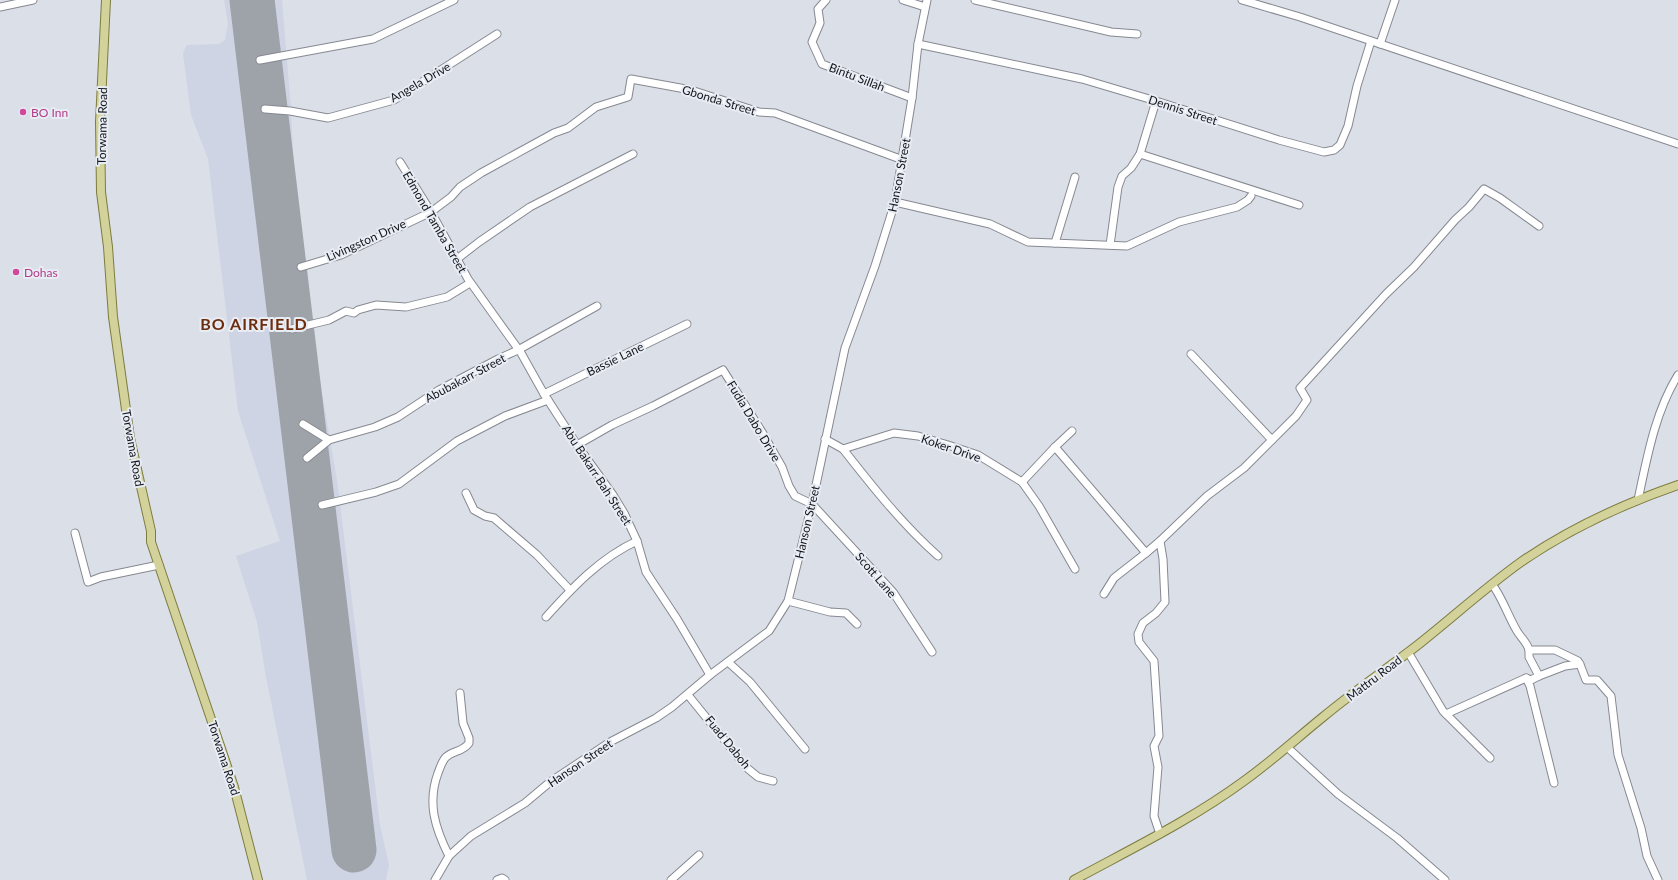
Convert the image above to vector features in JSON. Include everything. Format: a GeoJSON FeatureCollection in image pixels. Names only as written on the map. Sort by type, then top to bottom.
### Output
{"type":"FeatureCollection","features":[{"type":"Feature","properties":{"kind":"main road","name":"Torwama Road"},"geometry":{"type":"LineString","coordinates":[[106,0],[100,122],[101,192],[108,247],[114,317],[130,438],[151,542],[234,787],[258,880]]}},
{"type":"Feature","properties":{"kind":"main road","name":"Mattru Road"},"geometry":{"type":"LineString","coordinates":[[1074,880],[1160,834],[1227,793],[1287,747],[1344,699],[1408,652],[1492,584],[1545,546],[1572,531],[1638,500],[1677,487]]}},
{"type":"Feature","properties":{"kind":"street"},"geometry":{"type":"LineString","coordinates":[[0,7],[33,0]]}},
{"type":"Feature","properties":{"kind":"street"},"geometry":{"type":"LineString","coordinates":[[260,60],[373,39],[454,0]]}},
{"type":"Feature","properties":{"kind":"street","name":"Bintu Sillah"},"geometry":{"type":"LineString","coordinates":[[826,0],[818,9],[820,23],[812,42],[822,64],[912,98]]}},
{"type":"Feature","properties":{"kind":"street"},"geometry":{"type":"LineString","coordinates":[[903,0],[926,4]]}},
{"type":"Feature","properties":{"kind":"street"},"geometry":{"type":"LineString","coordinates":[[975,0],[1111,32],[1137,34]]}},
{"type":"Feature","properties":{"kind":"street"},"geometry":{"type":"LineString","coordinates":[[1242,0],[1300,16],[1678,144]]}},
{"type":"Feature","properties":{"kind":"street"},"geometry":{"type":"LineString","coordinates":[[1380,44],[1395,0]]}},
{"type":"Feature","properties":{"kind":"street","name":"Hanson Street"},"geometry":{"type":"LineString","coordinates":[[435,880],[449,856],[471,836],[525,802],[556,778],[610,742],[656,718],[688,695],[710,675],[769,631],[788,601],[812,504],[845,348],[875,266],[895,202],[912,98],[918,44],[926,4]]}},
{"type":"Feature","properties":{"kind":"street","name":"Angela Drive"},"geometry":{"type":"LineString","coordinates":[[266,109],[290,111],[328,118],[394,100],[498,34]]}},
{"type":"Feature","properties":{"kind":"street","name":"Dennis Street"},"geometry":{"type":"LineString","coordinates":[[918,44],[1082,79],[1279,140],[1324,152],[1334,150],[1340,145],[1348,126],[1357,86],[1371,41]]}},
{"type":"Feature","properties":{"kind":"street","name":"Gbonda Street"},"geometry":{"type":"LineString","coordinates":[[431,212],[451,198],[460,187],[481,173],[554,133],[568,128],[596,107],[628,97],[631,79],[691,90],[759,112],[775,113],[902,160]]}},
{"type":"Feature","properties":{"kind":"street"},"geometry":{"type":"LineString","coordinates":[[1110,245],[1118,187],[1122,176],[1131,168],[1140,154],[1156,101]]}},
{"type":"Feature","properties":{"kind":"street"},"geometry":{"type":"LineString","coordinates":[[457,259],[530,207],[633,154]]}},
{"type":"Feature","properties":{"kind":"street"},"geometry":{"type":"LineString","coordinates":[[1140,154],[1300,205]]}},
{"type":"Feature","properties":{"kind":"street","name":"Edmond Tamba Street"},"geometry":{"type":"LineString","coordinates":[[400,162],[431,212],[470,283]]}},
{"type":"Feature","properties":{"kind":"street"},"geometry":{"type":"LineString","coordinates":[[1055,243],[1075,177]]}},
{"type":"Feature","properties":{"kind":"street"},"geometry":{"type":"LineString","coordinates":[[1104,594],[1114,578],[1160,541],[1208,496],[1244,468],[1296,416],[1307,400],[1300,388],[1386,294],[1414,267],[1484,189],[1500,198],[1539,226]]}},
{"type":"Feature","properties":{"kind":"street"},"geometry":{"type":"LineString","coordinates":[[895,202],[990,224],[1028,242],[1127,246],[1180,222],[1237,207],[1248,200],[1251,196]]}},
{"type":"Feature","properties":{"kind":"street","name":"Livingston Drive"},"geometry":{"type":"LineString","coordinates":[[301,267],[341,255],[431,212]]}},
{"type":"Feature","properties":{"kind":"street"},"geometry":{"type":"LineString","coordinates":[[292,329],[329,320],[346,311],[354,313],[358,310],[376,305],[414,306],[422,302],[448,296],[470,283]]}},
{"type":"Feature","properties":{"kind":"street","name":"Abu Bakarr Bah Street"},"geometry":{"type":"LineString","coordinates":[[470,283],[521,353],[546,397],[577,445],[613,495],[624,513],[637,541],[646,572],[677,619],[710,675]]}},
{"type":"Feature","properties":{"kind":"street","name":"Abubakarr Street"},"geometry":{"type":"LineString","coordinates":[[329,440],[375,427],[398,417],[439,390],[518,350],[597,306]]}},
{"type":"Feature","properties":{"kind":"street","name":"Bassie Lane"},"geometry":{"type":"LineString","coordinates":[[322,505],[376,492],[399,484],[457,441],[687,324]]}},
{"type":"Feature","properties":{"kind":"street"},"geometry":{"type":"LineString","coordinates":[[1191,354],[1272,440]]}},
{"type":"Feature","properties":{"kind":"street","name":"Fudia Dabo Drive"},"geometry":{"type":"LineString","coordinates":[[577,445],[612,425],[723,370],[782,467],[788,486],[795,496],[812,504]]}},
{"type":"Feature","properties":{"kind":"street"},"geometry":{"type":"LineString","coordinates":[[1638,500],[1659,415],[1668,392],[1678,375]]}},
{"type":"Feature","properties":{"kind":"street"},"geometry":{"type":"LineString","coordinates":[[303,424],[329,440],[307,458]]}},
{"type":"Feature","properties":{"kind":"street"},"geometry":{"type":"LineString","coordinates":[[1022,482],[1072,431]]}},
{"type":"Feature","properties":{"kind":"street","name":"Koker Drive"},"geometry":{"type":"LineString","coordinates":[[843,449],[894,433],[918,436],[978,455],[1022,482],[1039,506],[1075,570]]}},
{"type":"Feature","properties":{"kind":"street"},"geometry":{"type":"LineString","coordinates":[[825,439],[843,449],[873,487],[918,539],[938,556]]}},
{"type":"Feature","properties":{"kind":"street"},"geometry":{"type":"LineString","coordinates":[[1055,447],[1146,553]]}},
{"type":"Feature","properties":{"kind":"street"},"geometry":{"type":"LineString","coordinates":[[466,492],[474,510],[485,516],[494,518],[537,555],[570,590]]}},
{"type":"Feature","properties":{"kind":"street","name":"Scott Lane"},"geometry":{"type":"LineString","coordinates":[[812,504],[893,592],[932,652]]}},
{"type":"Feature","properties":{"kind":"street"},"geometry":{"type":"LineString","coordinates":[[75,533],[88,582],[101,577],[159,565]]}},
{"type":"Feature","properties":{"kind":"street"},"geometry":{"type":"LineString","coordinates":[[546,617],[570,590],[618,550],[637,541]]}},
{"type":"Feature","properties":{"kind":"street"},"geometry":{"type":"LineString","coordinates":[[1160,541],[1166,586],[1165,602],[1156,613],[1143,623],[1138,634],[1139,642],[1154,661],[1159,736],[1154,746],[1158,767],[1154,816],[1160,834]]}},
{"type":"Feature","properties":{"kind":"street"},"geometry":{"type":"LineString","coordinates":[[1492,584],[1504,602],[1518,633],[1527,645],[1529,657],[1539,676]]}},
{"type":"Feature","properties":{"kind":"street"},"geometry":{"type":"LineString","coordinates":[[788,601],[830,612],[846,613],[857,624]]}},
{"type":"Feature","properties":{"kind":"street"},"geometry":{"type":"LineString","coordinates":[[1529,650],[1555,650],[1580,664],[1586,680],[1600,681],[1610,696],[1618,755],[1641,828],[1647,856],[1658,880]]}},
{"type":"Feature","properties":{"kind":"street"},"geometry":{"type":"LineString","coordinates":[[1408,652],[1443,711],[1490,758]]}},
{"type":"Feature","properties":{"kind":"street"},"geometry":{"type":"LineString","coordinates":[[728,662],[750,682],[805,749]]}},
{"type":"Feature","properties":{"kind":"street"},"geometry":{"type":"LineString","coordinates":[[1446,714],[1526,678],[1531,680],[1565,666],[1580,664]]}},
{"type":"Feature","properties":{"kind":"street"},"geometry":{"type":"LineString","coordinates":[[1526,678],[1530,686],[1554,783]]}},
{"type":"Feature","properties":{"kind":"street"},"geometry":{"type":"LineString","coordinates":[[449,856],[440,834],[432,803],[434,785],[444,760],[450,755],[463,750],[469,743],[469,738],[463,723],[460,693]]}},
{"type":"Feature","properties":{"kind":"street","name":"Fuad Daboh"},"geometry":{"type":"LineString","coordinates":[[688,695],[747,768],[758,777],[773,781]]}},
{"type":"Feature","properties":{"kind":"street"},"geometry":{"type":"LineString","coordinates":[[1287,747],[1338,794],[1397,838],[1445,880]]}},
{"type":"Feature","properties":{"kind":"street"},"geometry":{"type":"LineString","coordinates":[[671,880],[699,855]]}},
{"type":"Feature","properties":{"kind":"street"},"geometry":{"type":"LineString","coordinates":[[497,880],[502,878],[505,880]]}},
{"type":"Feature","properties":{"kind":"shaded area"},"geometry":{"type":"Polygon","coordinates":[[[224,0],[282,0],[291,109],[298,253],[337,480],[380,825],[389,865],[386,880],[307,880],[266,677],[257,622],[236,556],[280,541],[238,411],[208,159],[191,115],[183,54],[187,45],[219,44],[225,40],[228,24],[224,0]]]}},
{"type":"Feature","properties":{"kind":"runway"},"geometry":{"type":"LineString","coordinates":[[252,0],[354,850]]}},
{"type":"Feature","properties":{"kind":"place","name":"BO Inn"},"geometry":{"type":"Point","coordinates":[23,112]}},
{"type":"Feature","properties":{"kind":"place","name":"Dohas"},"geometry":{"type":"Point","coordinates":[16,272]}},
{"type":"Feature","properties":{"kind":"district","name":"BO AIRFIELD"},"geometry":{"type":"Point","coordinates":[254,323]}}]}
